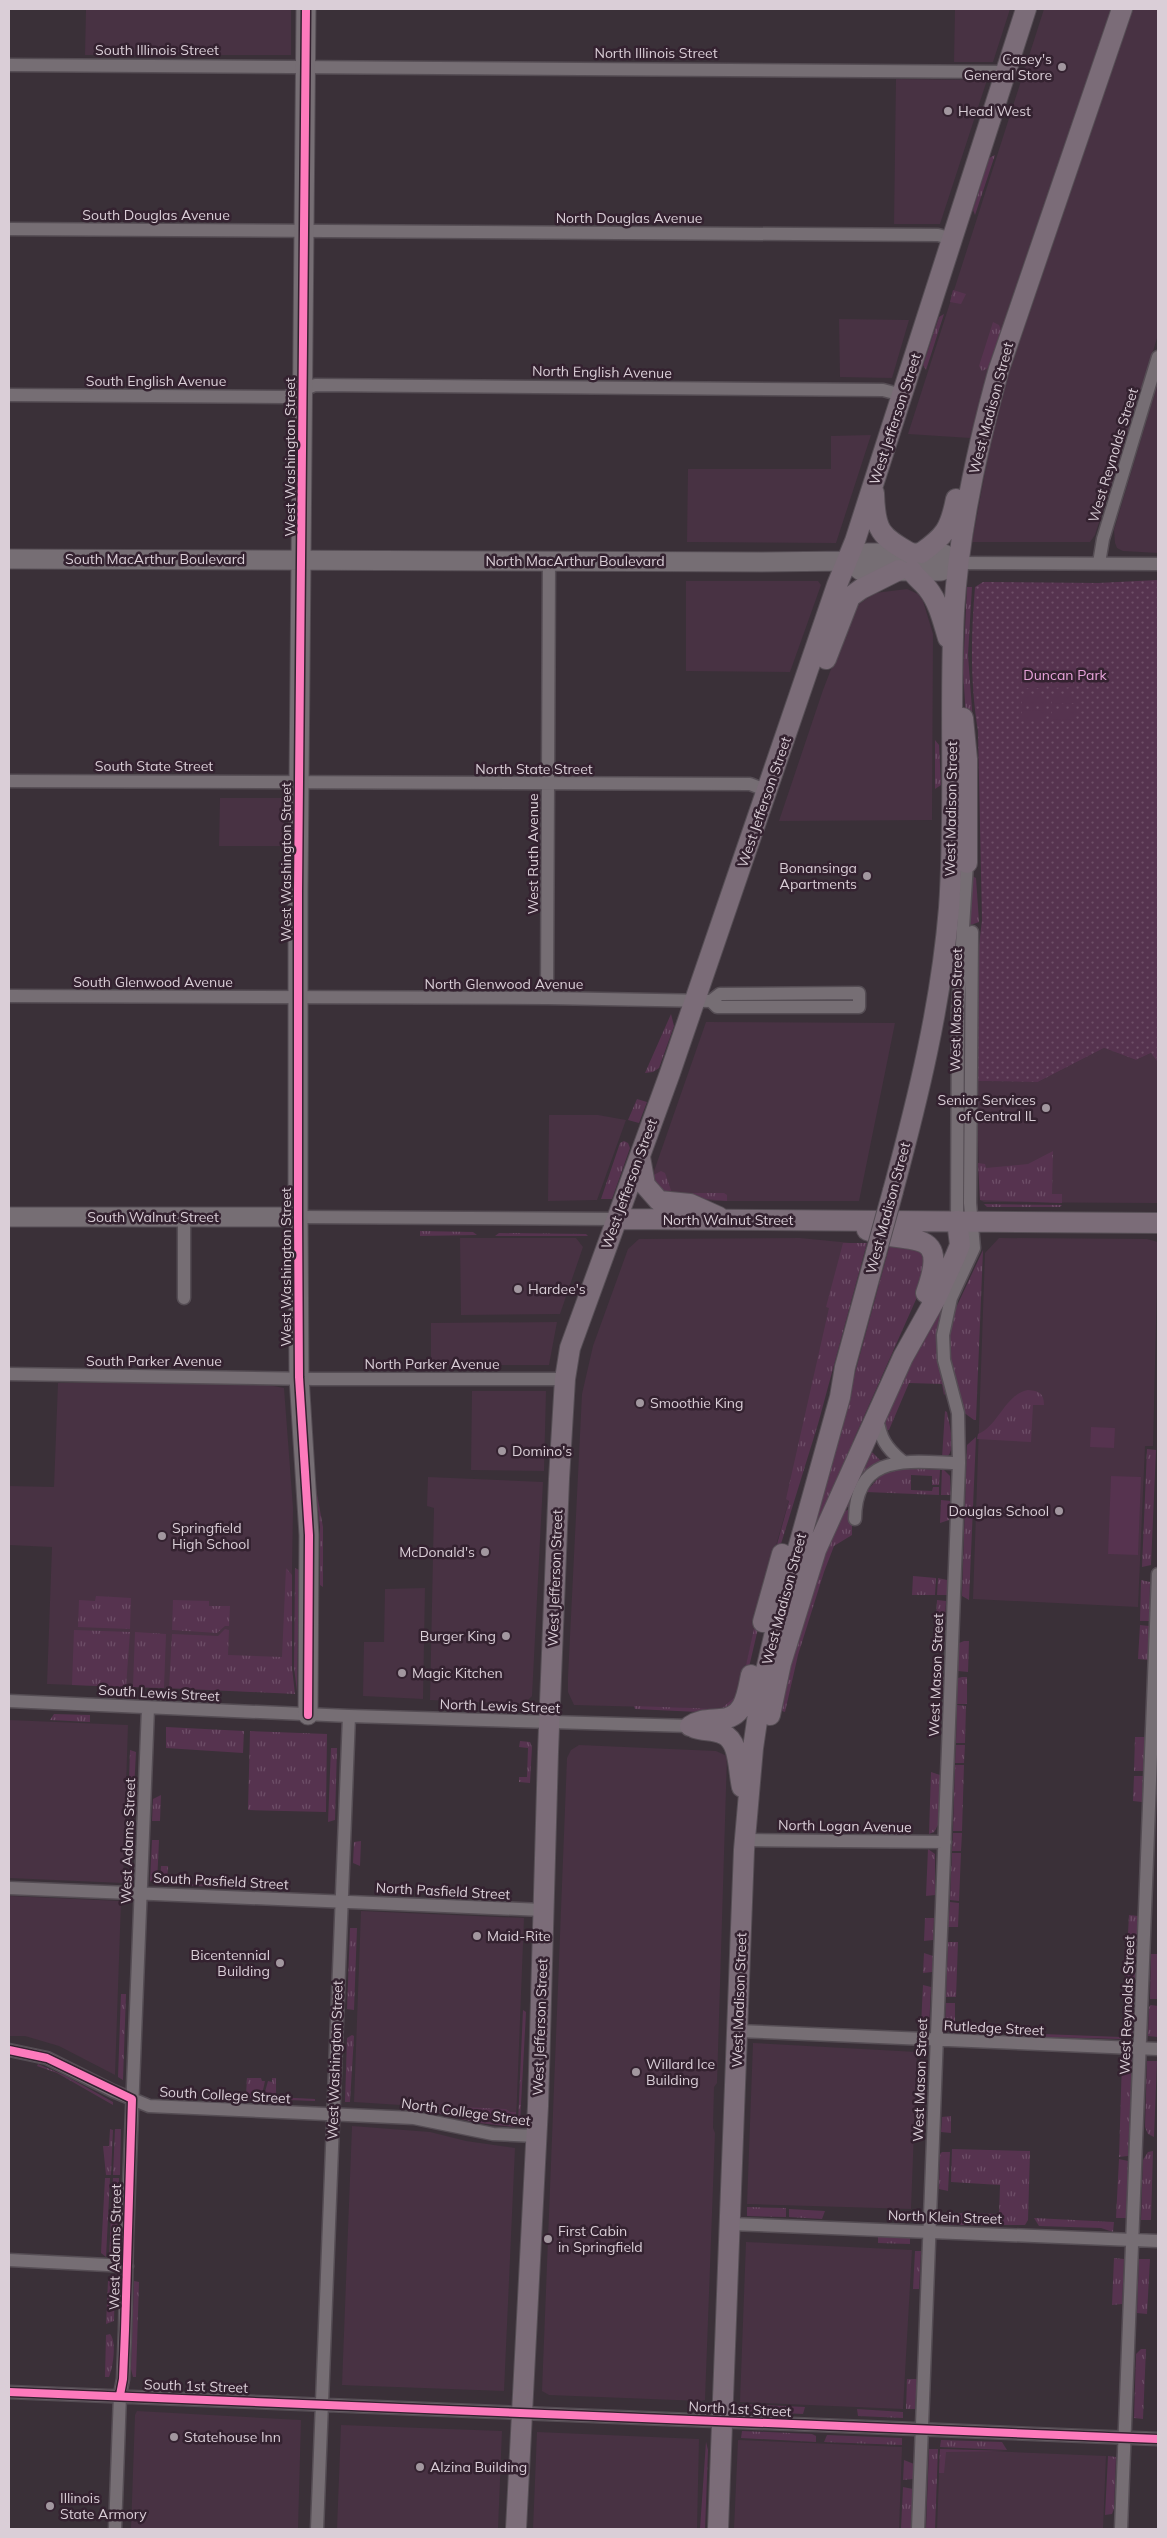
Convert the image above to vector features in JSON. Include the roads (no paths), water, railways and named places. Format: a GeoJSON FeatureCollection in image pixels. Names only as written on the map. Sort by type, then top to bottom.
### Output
{"type":"FeatureCollection","features":[{"type":"Feature","properties":{"kind":"main road","name":"West Jefferson Street"},"geometry":{"type":"LineString","coordinates":[[516,2529],[536,2136],[549,1723],[565,1379],[574,1335],[640,1155],[702,1001],[768,791],[837,585],[848,561],[874,484],[1026,9]]}},
{"type":"Feature","properties":{"kind":"main road","name":"West Madison Street"},"geometry":{"type":"LineString","coordinates":[[718,2529],[745,1840],[762,1687],[776,1628],[840,1397],[845,1367],[922,1082],[942,972],[949,899],[952,650],[959,563],[968,499],[984,423],[1008,342],[1122,9]]}},
{"type":"Feature","properties":{"kind":"main road"},"geometry":{"type":"LineString","coordinates":[[799,700],[818,682],[850,597],[911,562],[944,535],[952,521],[960,475],[969,449],[984,423]]}},
{"type":"Feature","properties":{"kind":"main road"},"geometry":{"type":"LineString","coordinates":[[874,484],[876,515],[881,533],[911,562],[936,601],[952,650],[967,759],[967,863]]}},
{"type":"Feature","properties":{"kind":"main road"},"geometry":{"type":"LineString","coordinates":[[640,1155],[645,1184],[659,1201],[690,1204],[725,1220]]}},
{"type":"Feature","properties":{"kind":"main road","name":"North Walnut Street"},"geometry":{"type":"LineString","coordinates":[[617,1219],[1158,1223]]}},
{"type":"Feature","properties":{"kind":"main road"},"geometry":{"type":"LineString","coordinates":[[747,1809],[758,1789],[781,1663],[803,1589],[831,1513],[902,1357],[934,1270],[932,1252],[920,1240],[872,1232],[845,1221]]}},
{"type":"Feature","properties":{"kind":"main road"},"geometry":{"type":"LineString","coordinates":[[902,1357],[936,1298],[960,1245],[964,1221]]}},
{"type":"Feature","properties":{"kind":"main road"},"geometry":{"type":"LineString","coordinates":[[690,1726],[702,1719],[729,1718],[740,1710],[746,1700],[772,1586],[818,1442],[845,1367]]}},
{"type":"Feature","properties":{"kind":"main road"},"geometry":{"type":"LineString","coordinates":[[690,1726],[722,1733],[733,1742],[747,1809]]}},
{"type":"Feature","properties":{"kind":"street","name":"West Washington Street"},"geometry":{"type":"LineString","coordinates":[[306,9],[299,782],[298,1217],[299,1377],[310,1535],[308,1715]]}},
{"type":"Feature","properties":{"kind":"street","name":"South Illinois Street"},"geometry":{"type":"LineString","coordinates":[[9,65],[306,66]]}},
{"type":"Feature","properties":{"kind":"street","name":"North Illinois Street"},"geometry":{"type":"LineString","coordinates":[[306,66],[1006,72]]}},
{"type":"Feature","properties":{"kind":"street","name":"South Douglas Avenue"},"geometry":{"type":"LineString","coordinates":[[9,229],[304,230]]}},
{"type":"Feature","properties":{"kind":"street","name":"North Douglas Avenue"},"geometry":{"type":"LineString","coordinates":[[304,230],[938,235],[953,239]]}},
{"type":"Feature","properties":{"kind":"street","name":"West Reynolds Street"},"geometry":{"type":"LineString","coordinates":[[1099,563],[1103,539],[1158,357]]}},
{"type":"Feature","properties":{"kind":"street","name":"North English Avenue"},"geometry":{"type":"LineString","coordinates":[[303,392],[315,385],[883,390],[902,395]]}},
{"type":"Feature","properties":{"kind":"street","name":"South English Avenue"},"geometry":{"type":"LineString","coordinates":[[9,395],[286,396],[303,392]]}},
{"type":"Feature","properties":{"kind":"street","name":"South MacArthur Boulevard"},"geometry":{"type":"LineString","coordinates":[[9,559],[302,560]]}},
{"type":"Feature","properties":{"kind":"street","name":"North MacArthur Boulevard"},"geometry":{"type":"LineString","coordinates":[[302,560],[848,561],[861,570],[911,562],[940,571],[959,563],[1158,564]]}},
{"type":"Feature","properties":{"kind":"street","name":"West Ruth Avenue"},"geometry":{"type":"LineString","coordinates":[[548,998],[549,561]]}},
{"type":"Feature","properties":{"kind":"street","name":"South State Street"},"geometry":{"type":"LineString","coordinates":[[9,781],[299,782]]}},
{"type":"Feature","properties":{"kind":"street","name":"North State Street"},"geometry":{"type":"LineString","coordinates":[[299,782],[750,784],[768,791]]}},
{"type":"Feature","properties":{"kind":"street","name":"West Mason Street"},"geometry":{"type":"LineString","coordinates":[[918,2529],[959,1463],[956,1400],[944,1360],[943,1335],[951,1298],[974,1248],[975,1237],[964,1221],[958,1009],[967,863]]}},
{"type":"Feature","properties":{"kind":"street","name":"West Mason Street"},"geometry":{"type":"LineString","coordinates":[[964,1221],[972,932]]}},
{"type":"Feature","properties":{"kind":"street","name":"North Glenwood Avenue"},"geometry":{"type":"LineString","coordinates":[[298,997],[702,1001],[717,1007],[859,1008],[859,993],[720,994],[702,1001]]}},
{"type":"Feature","properties":{"kind":"street","name":"South Glenwood Avenue"},"geometry":{"type":"LineString","coordinates":[[9,996],[298,997]]}},
{"type":"Feature","properties":{"kind":"street","name":"South Walnut Street"},"geometry":{"type":"LineString","coordinates":[[9,1217],[298,1217]]}},
{"type":"Feature","properties":{"kind":"street"},"geometry":{"type":"LineString","coordinates":[[184,1217],[184,1298]]}},
{"type":"Feature","properties":{"kind":"street","name":"North Walnut Street"},"geometry":{"type":"LineString","coordinates":[[298,1217],[617,1219]]}},
{"type":"Feature","properties":{"kind":"street","name":"South Parker Avenue"},"geometry":{"type":"LineString","coordinates":[[9,1374],[299,1377]]}},
{"type":"Feature","properties":{"kind":"street","name":"North Parker Avenue"},"geometry":{"type":"LineString","coordinates":[[299,1377],[565,1379]]}},
{"type":"Feature","properties":{"kind":"street"},"geometry":{"type":"LineString","coordinates":[[877,1415],[881,1438],[891,1452],[902,1461]]}},
{"type":"Feature","properties":{"kind":"street"},"geometry":{"type":"LineString","coordinates":[[855,1519],[856,1507],[864,1483],[879,1468],[902,1461],[959,1463]]}},
{"type":"Feature","properties":{"kind":"street","name":"West Reynolds Street"},"geometry":{"type":"LineString","coordinates":[[1121,2529],[1158,1574]]}},
{"type":"Feature","properties":{"kind":"street","name":"South Lewis Street"},"geometry":{"type":"LineString","coordinates":[[9,1701],[308,1715]]}},
{"type":"Feature","properties":{"kind":"street","name":"West Adams Street"},"geometry":{"type":"LineString","coordinates":[[115,2529],[120,2395],[123,2379],[148,1708]]}},
{"type":"Feature","properties":{"kind":"street","name":"North Lewis Street"},"geometry":{"type":"LineString","coordinates":[[308,1715],[690,1726]]}},
{"type":"Feature","properties":{"kind":"street","name":"West Washington Street"},"geometry":{"type":"LineString","coordinates":[[317,2529],[349,1716]]}},
{"type":"Feature","properties":{"kind":"street","name":"North Logan Avenue"},"geometry":{"type":"LineString","coordinates":[[745,1840],[945,1842]]}},
{"type":"Feature","properties":{"kind":"street","name":"South Pasfield Street"},"geometry":{"type":"LineString","coordinates":[[9,1888],[342,1901]]}},
{"type":"Feature","properties":{"kind":"street","name":"North Pasfield Street"},"geometry":{"type":"LineString","coordinates":[[342,1901],[543,1910]]}},
{"type":"Feature","properties":{"kind":"street","name":"Rutledge Street"},"geometry":{"type":"LineString","coordinates":[[738,2031],[1158,2049]]}},
{"type":"Feature","properties":{"kind":"street","name":"South College Street"},"geometry":{"type":"LineString","coordinates":[[9,2050],[47,2058],[146,2105],[332,2115]]}},
{"type":"Feature","properties":{"kind":"street","name":"North College Street"},"geometry":{"type":"LineString","coordinates":[[332,2115],[414,2118],[493,2134],[536,2136]]}},
{"type":"Feature","properties":{"kind":"street","name":"North Klein Street"},"geometry":{"type":"LineString","coordinates":[[730,2224],[1158,2241]]}},
{"type":"Feature","properties":{"kind":"street"},"geometry":{"type":"LineString","coordinates":[[9,2260],[127,2266]]}},
{"type":"Feature","properties":{"kind":"street","name":"South 1st Street"},"geometry":{"type":"LineString","coordinates":[[9,2392],[321,2404]]}},
{"type":"Feature","properties":{"kind":"street","name":"North 1st Street"},"geometry":{"type":"LineString","coordinates":[[321,2404],[1158,2439]]}},
{"type":"Feature","properties":{"kind":"place","name":"Casey's General Store"},"geometry":{"type":"Point","coordinates":[1062,67]}},
{"type":"Feature","properties":{"kind":"place","name":"Head West"},"geometry":{"type":"Point","coordinates":[948,111]}},
{"type":"Feature","properties":{"kind":"place","name":"Bonansinga Apartments"},"geometry":{"type":"Point","coordinates":[867,876]}},
{"type":"Feature","properties":{"kind":"place","name":"Senior Services of Central IL"},"geometry":{"type":"Point","coordinates":[1046,1108]}},
{"type":"Feature","properties":{"kind":"place","name":"Hardee's"},"geometry":{"type":"Point","coordinates":[518,1289]}},
{"type":"Feature","properties":{"kind":"place","name":"Smoothie King"},"geometry":{"type":"Point","coordinates":[640,1403]}},
{"type":"Feature","properties":{"kind":"place","name":"Domino's"},"geometry":{"type":"Point","coordinates":[502,1451]}},
{"type":"Feature","properties":{"kind":"place","name":"Douglas School"},"geometry":{"type":"Point","coordinates":[1059,1511]}},
{"type":"Feature","properties":{"kind":"place","name":"Springfield High School"},"geometry":{"type":"Point","coordinates":[162,1536]}},
{"type":"Feature","properties":{"kind":"place","name":"McDonald's"},"geometry":{"type":"Point","coordinates":[485,1552]}},
{"type":"Feature","properties":{"kind":"place","name":"Burger King"},"geometry":{"type":"Point","coordinates":[506,1636]}},
{"type":"Feature","properties":{"kind":"place","name":"Magic Kitchen"},"geometry":{"type":"Point","coordinates":[402,1673]}},
{"type":"Feature","properties":{"kind":"place","name":"Maid-Rite"},"geometry":{"type":"Point","coordinates":[477,1936]}},
{"type":"Feature","properties":{"kind":"place","name":"Bicentennial Building"},"geometry":{"type":"Point","coordinates":[280,1963]}},
{"type":"Feature","properties":{"kind":"place","name":"Willard Ice Building"},"geometry":{"type":"Point","coordinates":[636,2072]}},
{"type":"Feature","properties":{"kind":"place","name":"First Cabin in Springfield"},"geometry":{"type":"Point","coordinates":[548,2239]}},
{"type":"Feature","properties":{"kind":"place","name":"Statehouse Inn"},"geometry":{"type":"Point","coordinates":[174,2437]}},
{"type":"Feature","properties":{"kind":"place","name":"Alzina Building"},"geometry":{"type":"Point","coordinates":[420,2467]}},
{"type":"Feature","properties":{"kind":"place","name":"Illinois State Armory"},"geometry":{"type":"Point","coordinates":[50,2506]}},
{"type":"Feature","properties":{"kind":"park label","name":"Duncan Park"},"geometry":{"type":"Point","coordinates":[1065,675]}}]}
